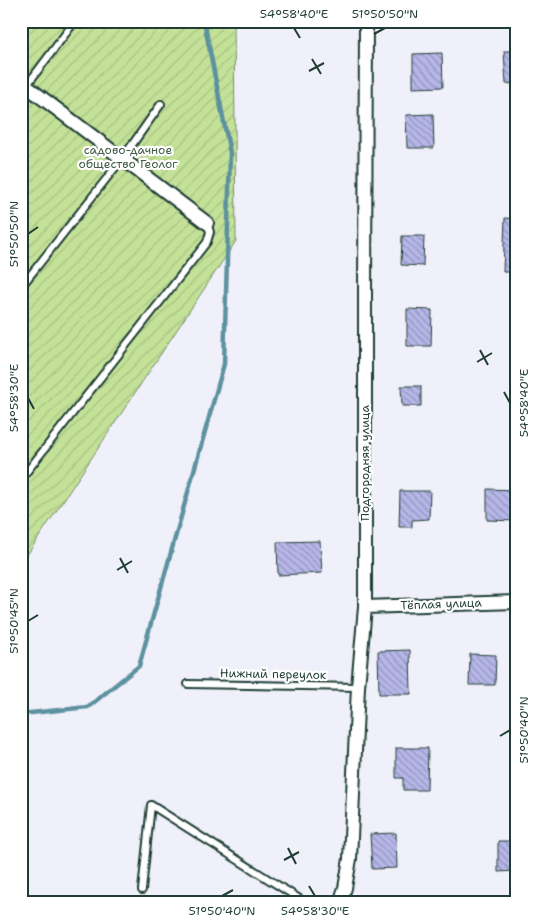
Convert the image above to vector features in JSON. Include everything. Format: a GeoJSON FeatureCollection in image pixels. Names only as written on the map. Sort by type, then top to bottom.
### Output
{"type":"FeatureCollection","features":[{"type":"Feature","properties":{"kind":"street","name":"Подгородняя улица"},"geometry":{"type":"LineString","coordinates":[[340,903],[346,888],[350,859],[358,687],[365,607],[366,21]]}},
{"type":"Feature","properties":{"kind":"street"},"geometry":{"type":"LineString","coordinates":[[23,87],[207,223]]}},
{"type":"Feature","properties":{"kind":"street","name":"Тёплая улица"},"geometry":{"type":"LineString","coordinates":[[365,607],[517,602]]}},
{"type":"Feature","properties":{"kind":"lane"},"geometry":{"type":"LineString","coordinates":[[23,87],[75,21]]}},
{"type":"Feature","properties":{"kind":"lane"},"geometry":{"type":"LineString","coordinates":[[21,287],[122,159],[161,104]]}},
{"type":"Feature","properties":{"kind":"lane"},"geometry":{"type":"LineString","coordinates":[[21,479],[207,242],[210,232],[207,223]]}},
{"type":"Feature","properties":{"kind":"lane","name":"Нижний переулок"},"geometry":{"type":"LineString","coordinates":[[188,684],[358,687]]}},
{"type":"Feature","properties":{"kind":"lane"},"geometry":{"type":"LineString","coordinates":[[142,890],[151,805],[306,903]]}},
{"type":"Feature","properties":{"kind":"green space","name":"садово-дачное общество Геолог"},"geometry":{"type":"Polygon","coordinates":[[[21,21],[234,21],[236,241],[21,564],[21,21]]]}},
{"type":"Feature","properties":{"kind":"building"},"geometry":{"type":"Polygon","coordinates":[[[504,51],[517,51],[517,83],[506,84],[504,51]]]}},
{"type":"Feature","properties":{"kind":"building"},"geometry":{"type":"Polygon","coordinates":[[[442,53],[443,87],[413,88],[413,54],[442,53]]]}},
{"type":"Feature","properties":{"kind":"building"},"geometry":{"type":"Polygon","coordinates":[[[433,114],[434,148],[407,148],[406,115],[433,114]]]}},
{"type":"Feature","properties":{"kind":"building"},"geometry":{"type":"Polygon","coordinates":[[[505,218],[517,219],[517,272],[503,272],[505,218]]]}},
{"type":"Feature","properties":{"kind":"building"},"geometry":{"type":"Polygon","coordinates":[[[402,236],[424,236],[423,266],[401,265],[402,236]]]}},
{"type":"Feature","properties":{"kind":"building"},"geometry":{"type":"Polygon","coordinates":[[[407,309],[432,310],[431,346],[407,346],[407,309]]]}},
{"type":"Feature","properties":{"kind":"building"},"geometry":{"type":"Polygon","coordinates":[[[401,386],[421,386],[421,406],[402,406],[401,386]]]}},
{"type":"Feature","properties":{"kind":"building"},"geometry":{"type":"Polygon","coordinates":[[[487,489],[517,490],[517,521],[487,520],[487,489]]]}},
{"type":"Feature","properties":{"kind":"building"},"geometry":{"type":"Polygon","coordinates":[[[400,491],[430,491],[429,519],[412,520],[412,527],[399,527],[400,491]]]}},
{"type":"Feature","properties":{"kind":"building"},"geometry":{"type":"Polygon","coordinates":[[[320,541],[322,573],[278,575],[277,542],[320,541]]]}},
{"type":"Feature","properties":{"kind":"building"},"geometry":{"type":"Polygon","coordinates":[[[410,650],[411,694],[379,694],[378,651],[410,650]]]}},
{"type":"Feature","properties":{"kind":"building"},"geometry":{"type":"Polygon","coordinates":[[[470,654],[496,655],[495,685],[469,685],[470,654]]]}},
{"type":"Feature","properties":{"kind":"building"},"geometry":{"type":"Polygon","coordinates":[[[396,748],[428,748],[427,790],[403,790],[403,778],[396,778],[396,748]]]}},
{"type":"Feature","properties":{"kind":"building"},"geometry":{"type":"Polygon","coordinates":[[[396,833],[397,868],[372,869],[370,834],[396,833]]]}},
{"type":"Feature","properties":{"kind":"building"},"geometry":{"type":"Polygon","coordinates":[[[498,841],[517,841],[517,871],[498,872],[498,841]]]}},
{"type":"Feature","properties":{"kind":"waterway"},"geometry":{"type":"LineString","coordinates":[[21,714],[88,707],[139,666],[224,364],[230,153],[204,21]]}}]}
